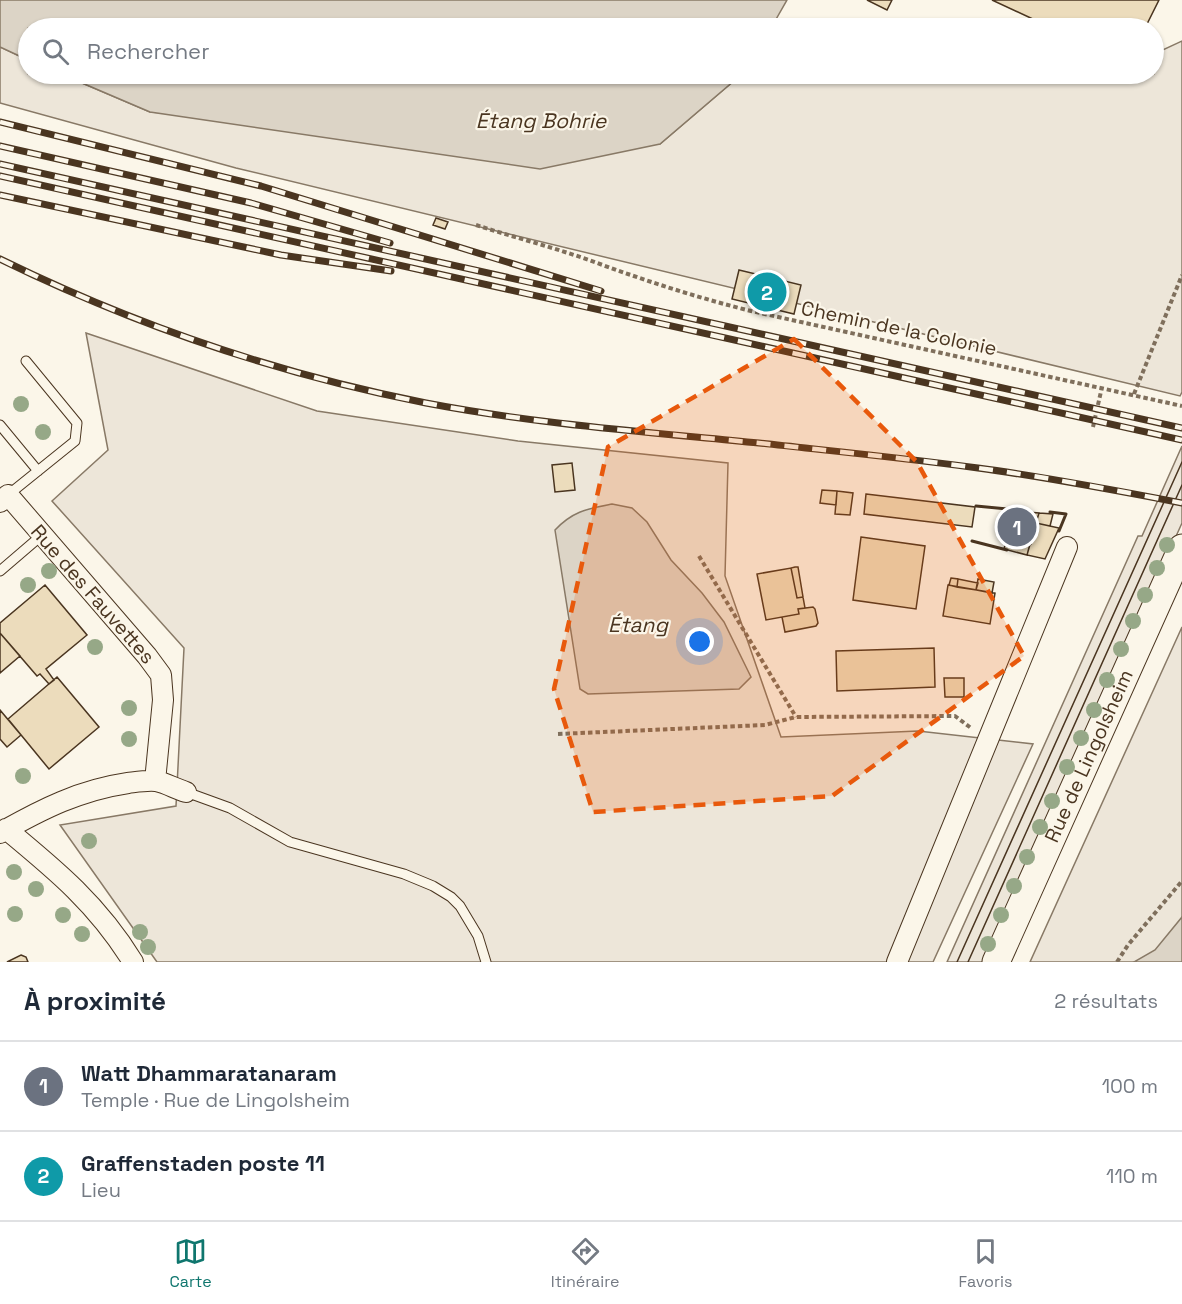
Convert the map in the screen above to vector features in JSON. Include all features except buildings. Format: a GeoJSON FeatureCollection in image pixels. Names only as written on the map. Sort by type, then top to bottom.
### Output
{"type":"FeatureCollection","features":[{"type":"Feature","properties":{"kind":"main road","name":"Rue de Lingolsheim"},"geometry":{"type":"LineString","coordinates":[[996,962],[1182,548]]}},
{"type":"Feature","properties":{"kind":"street","name":"Rue des Fauvettes"},"geometry":{"type":"LineString","coordinates":[[4,499],[42,535],[161,675],[163,700],[155,781]]}},
{"type":"Feature","properties":{"kind":"street"},"geometry":{"type":"LineString","coordinates":[[897,962],[1067,547]]}},
{"type":"Feature","properties":{"kind":"street"},"geometry":{"type":"LineString","coordinates":[[133,962],[110,926],[84,897],[54,869],[3,831],[74,795],[116,785],[155,781],[186,792]]}},
{"type":"Feature","properties":{"kind":"lane"},"geometry":{"type":"LineString","coordinates":[[4,499],[75,441],[77,423],[26,361]]}},
{"type":"Feature","properties":{"kind":"lane"},"geometry":{"type":"LineString","coordinates":[[0,425],[38,471]]}},
{"type":"Feature","properties":{"kind":"lane"},"geometry":{"type":"LineString","coordinates":[[0,571],[42,535]]}},
{"type":"Feature","properties":{"kind":"lane"},"geometry":{"type":"LineString","coordinates":[[186,792],[230,808],[290,842],[404,874],[433,886],[451,897],[460,906],[478,936],[486,962]]}},
{"type":"Feature","properties":{"kind":"path","name":"Chemin de la Colonie"},"geometry":{"type":"LineString","coordinates":[[476,225],[588,260],[689,296],[1182,406]]}},
{"type":"Feature","properties":{"kind":"path"},"geometry":{"type":"LineString","coordinates":[[1134,394],[1182,274]]}},
{"type":"Feature","properties":{"kind":"path"},"geometry":{"type":"LineString","coordinates":[[1093,427],[1102,387]]}},
{"type":"Feature","properties":{"kind":"path"},"geometry":{"type":"LineString","coordinates":[[699,556],[796,717]]}},
{"type":"Feature","properties":{"kind":"path"},"geometry":{"type":"LineString","coordinates":[[558,734],[765,725],[796,717],[955,716],[987,742]]}},
{"type":"Feature","properties":{"kind":"path"},"geometry":{"type":"LineString","coordinates":[[1117,962],[1128,945],[1182,881]]}},
{"type":"Feature","properties":{"kind":"highlighted area"},"geometry":{"type":"Polygon","coordinates":[[[794,339],[917,462],[1024,656],[832,796],[593,812],[554,689],[608,447],[794,339]]]}},
{"type":"Feature","properties":{"kind":"shaded area"},"geometry":{"type":"Polygon","coordinates":[[[1182,41],[1182,392],[1180,396],[236,168],[0,103],[0,47],[18,55],[18,84],[84,84],[150,112],[660,144],[730,84],[1164,84],[1164,49],[1182,41]]]}},
{"type":"Feature","properties":{"kind":"shaded area"},"geometry":{"type":"Polygon","coordinates":[[[86,333],[317,411],[518,441],[728,463],[725,576],[781,737],[918,731],[1033,744],[933,962],[157,962],[60,825],[176,806],[184,648],[52,501],[108,450],[86,333]]]}},
{"type":"Feature","properties":{"kind":"shaded area"},"geometry":{"type":"Polygon","coordinates":[[[1182,446],[1182,523],[984,962],[947,962],[1138,536],[1142,536],[1182,446]]]}},
{"type":"Feature","properties":{"kind":"shaded area"},"geometry":{"type":"Polygon","coordinates":[[[1182,627],[1182,962],[1030,962],[1182,627]]]}},
{"type":"Feature","properties":{"kind":"water"},"geometry":{"type":"Polygon","coordinates":[[[0,0],[787,0],[777,18],[18,18],[18,55],[0,47],[0,0]]]}},
{"type":"Feature","properties":{"kind":"water","name":"Étang Bohrie"},"geometry":{"type":"Polygon","coordinates":[[[84,84],[730,84],[660,144],[540,169],[150,112],[84,84]]]}},
{"type":"Feature","properties":{"kind":"water","name":"Étang"},"geometry":{"type":"Polygon","coordinates":[[[612,504],[632,508],[647,522],[671,560],[702,593],[724,622],[751,677],[739,689],[588,694],[580,689],[555,530],[581,512],[612,504]]]}},
{"type":"Feature","properties":{"kind":"water"},"geometry":{"type":"Polygon","coordinates":[[[1182,917],[1182,962],[1134,962],[1155,950],[1182,917]]]}},
{"type":"Feature","properties":{"kind":"tram line"},"geometry":{"type":"LineString","coordinates":[[957,962],[1182,462]]}},
{"type":"Feature","properties":{"kind":"tram line"},"geometry":{"type":"LineString","coordinates":[[968,962],[1182,485]]}},
{"type":"Feature","properties":{"kind":"railway"},"geometry":{"type":"LineString","coordinates":[[0,122],[261,186],[601,291]]}},
{"type":"Feature","properties":{"kind":"railway"},"geometry":{"type":"LineString","coordinates":[[0,146],[251,203],[390,243]]}},
{"type":"Feature","properties":{"kind":"railway"},"geometry":{"type":"LineString","coordinates":[[0,164],[1182,428]]}},
{"type":"Feature","properties":{"kind":"railway"},"geometry":{"type":"LineString","coordinates":[[0,176],[1182,440]]}},
{"type":"Feature","properties":{"kind":"railway"},"geometry":{"type":"LineString","coordinates":[[0,195],[281,255],[391,271]]}},
{"type":"Feature","properties":{"kind":"railway"},"geometry":{"type":"LineString","coordinates":[[0,259],[103,305],[208,345],[316,378],[426,403],[550,422],[978,468],[1182,503]]}},
{"type":"Feature","properties":{"kind":"wall"},"geometry":{"type":"LineString","coordinates":[[976,506],[1029,511]]}},
{"type":"Feature","properties":{"kind":"wall"},"geometry":{"type":"LineString","coordinates":[[1050,512],[1066,514],[1059,531]]}},
{"type":"Feature","properties":{"kind":"wall"},"geometry":{"type":"LineString","coordinates":[[972,541],[1007,550]]}},
{"type":"Feature","properties":{"kind":"place","name":"Graffenstaden poste 11"},"geometry":{"type":"Point","coordinates":[767,292]}},
{"type":"Feature","properties":{"kind":"place","name":"Watt Dhammaratanaram"},"geometry":{"type":"Point","coordinates":[1017,527]}}]}
